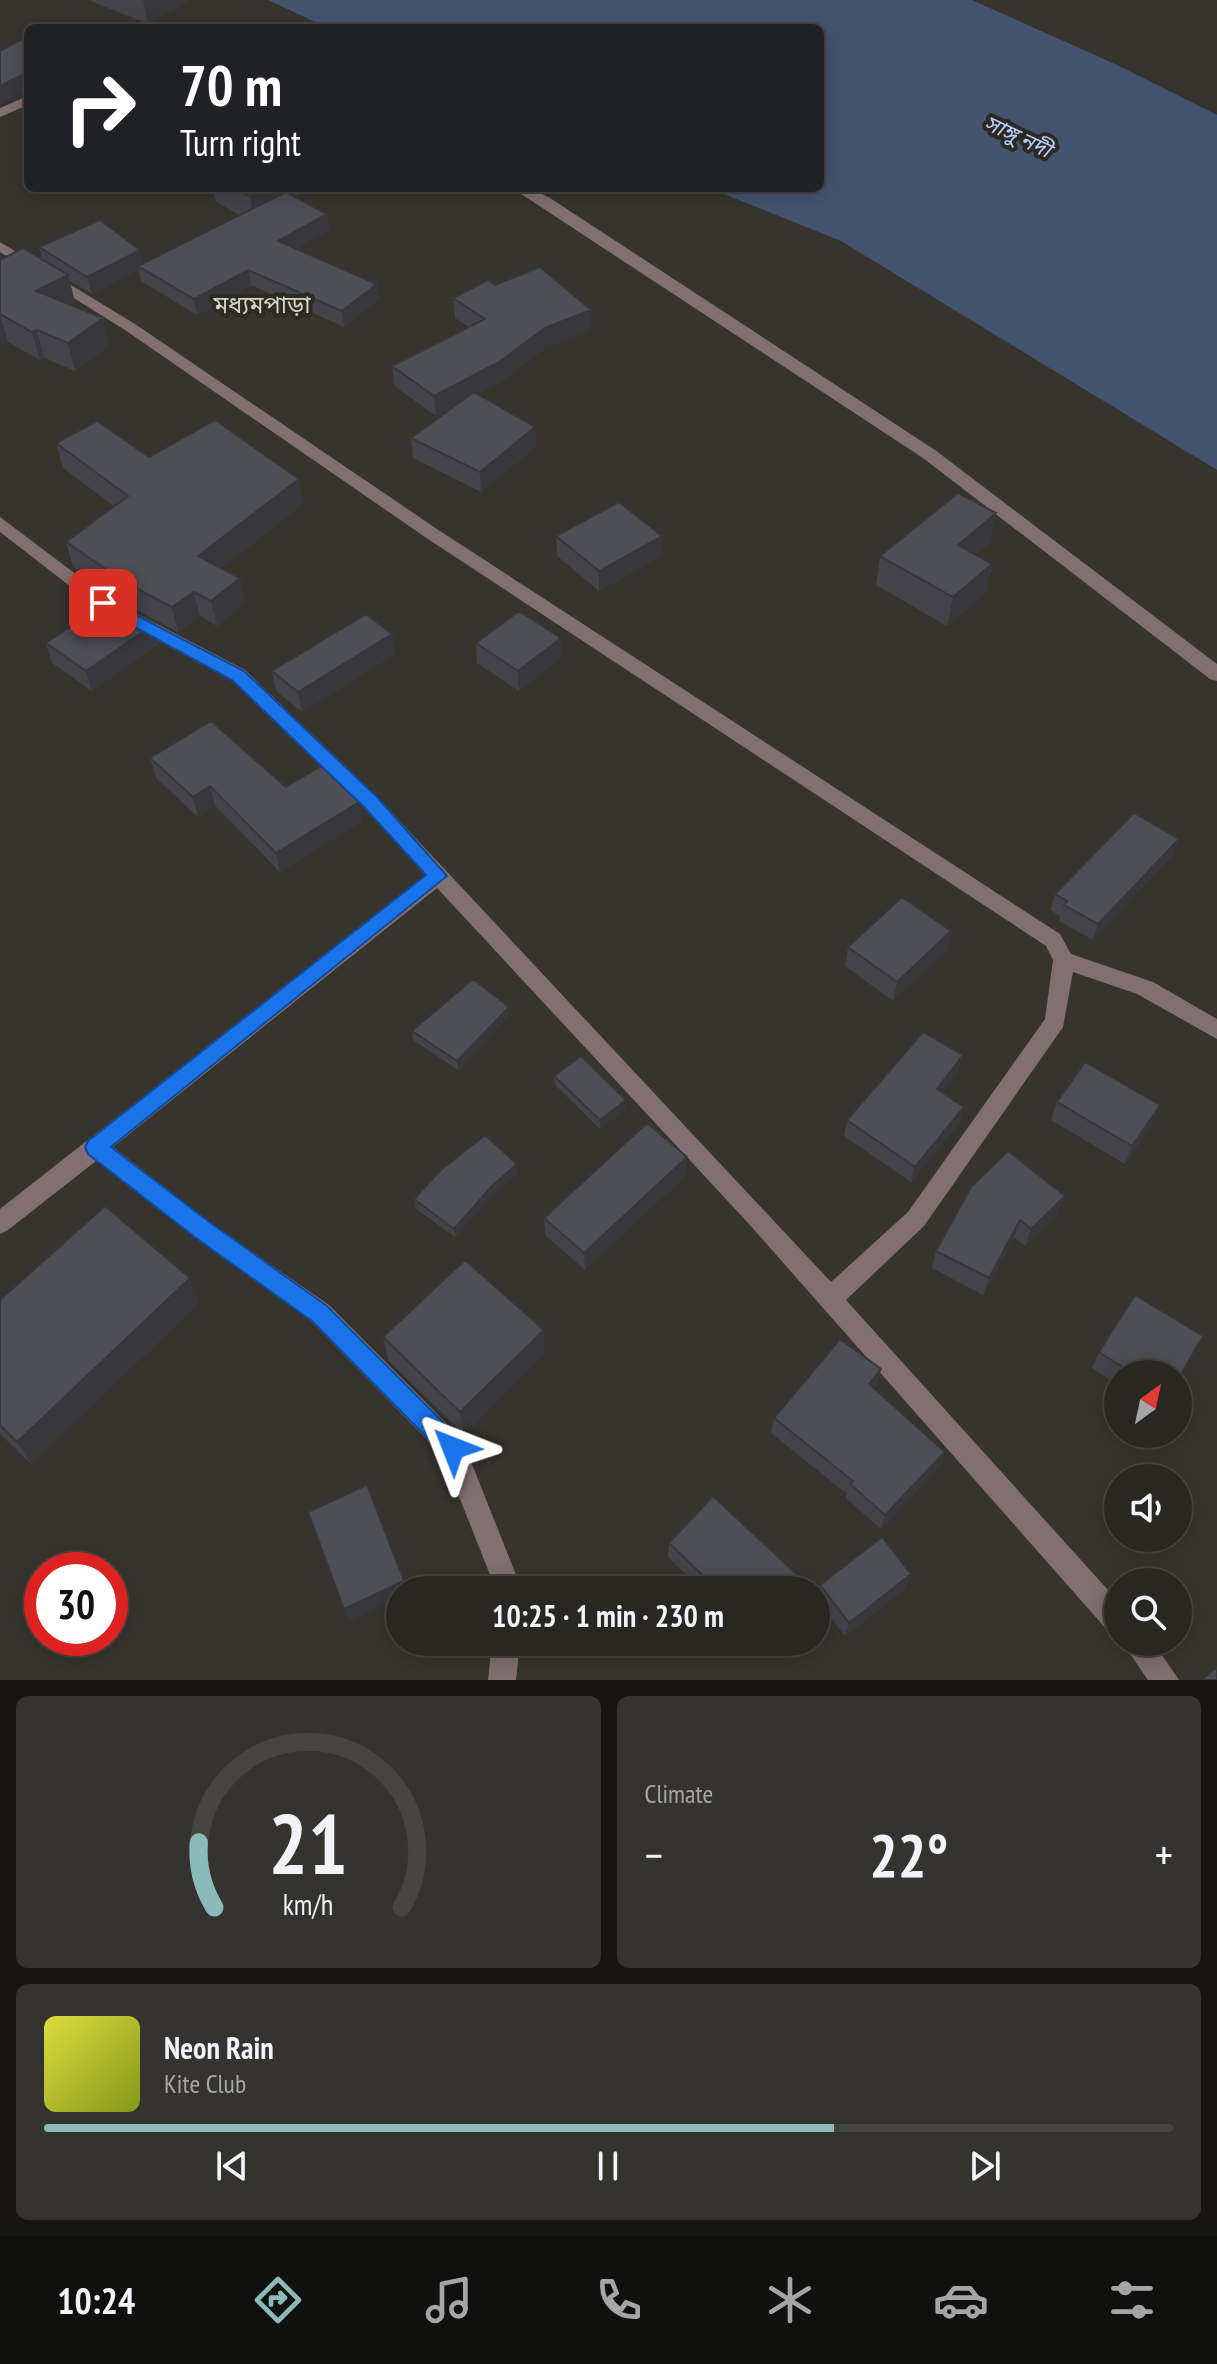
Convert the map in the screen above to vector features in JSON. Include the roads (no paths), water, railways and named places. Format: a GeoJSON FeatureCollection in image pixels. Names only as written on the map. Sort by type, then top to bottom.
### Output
{"type":"FeatureCollection","features":[{"type":"Feature","properties":{"kind":"street"},"geometry":{"type":"LineString","coordinates":[[0,113],[24,102]]}},
{"type":"Feature","properties":{"kind":"street"},"geometry":{"type":"LineString","coordinates":[[527,192],[929,454],[1217,674]]}},
{"type":"Feature","properties":{"kind":"street"},"geometry":{"type":"LineString","coordinates":[[0,246],[24,269],[130,327],[444,542],[1053,940],[1064,960],[1055,1021],[916,1219],[830,1299]]}},
{"type":"Feature","properties":{"kind":"street"},"geometry":{"type":"LineString","coordinates":[[0,523],[103,603],[238,675],[370,802],[656,1107],[1104,1605]]}},
{"type":"Feature","properties":{"kind":"street"},"geometry":{"type":"LineString","coordinates":[[0,1223],[438,876]]}},
{"type":"Feature","properties":{"kind":"street"},"geometry":{"type":"LineString","coordinates":[[1064,960],[1145,988],[1217,1030]]}},
{"type":"Feature","properties":{"kind":"street"},"geometry":{"type":"LineString","coordinates":[[95,1147],[204,1231],[320,1313],[453,1448],[503,1576]]}},
{"type":"Feature","properties":{"kind":"street"},"geometry":{"type":"LineString","coordinates":[[502,1680],[505,1656]]}},
{"type":"Feature","properties":{"kind":"street"},"geometry":{"type":"LineString","coordinates":[[1147,1656],[1165,1680]]}},
{"type":"Feature","properties":{"kind":"water","name":"সাঙ্গু নদী"},"geometry":{"type":"Polygon","coordinates":[[[268,0],[972,0],[1115,64],[1217,115],[1217,470],[841,241],[719,192],[824,192],[824,24],[319,24],[268,0]]]}},
{"type":"Feature","properties":{"kind":"district","name":"মধ্যমপাড়া"},"geometry":{"type":"Point","coordinates":[262,304]}}]}
